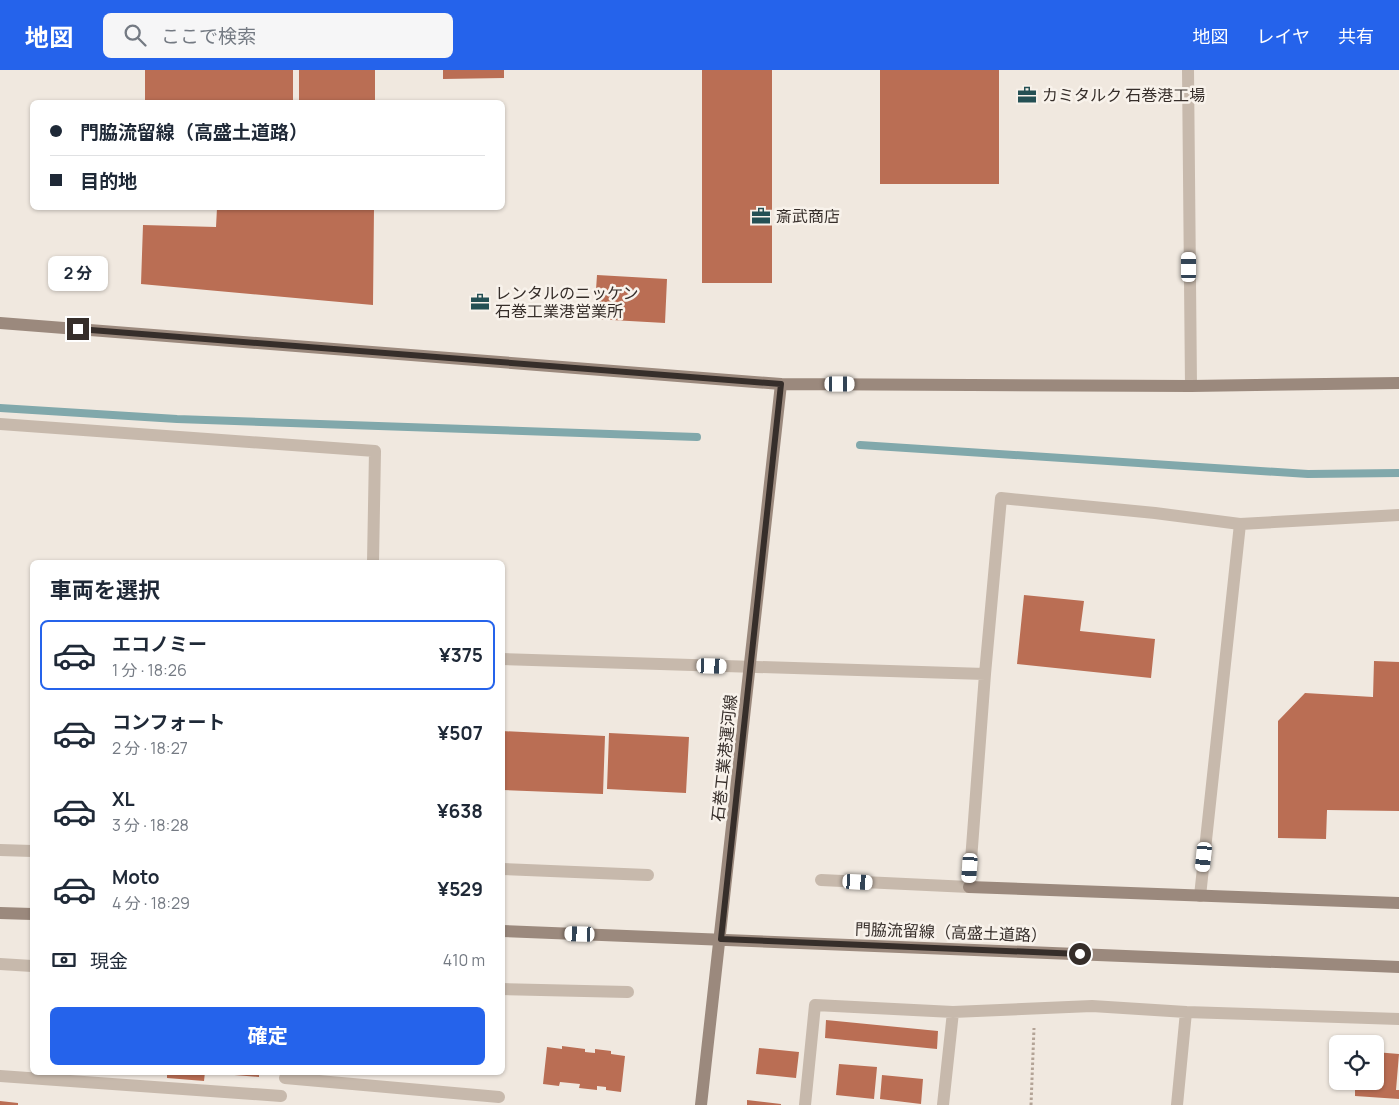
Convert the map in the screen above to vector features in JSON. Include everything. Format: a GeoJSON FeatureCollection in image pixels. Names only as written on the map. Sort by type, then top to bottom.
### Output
{"type":"FeatureCollection","features":[{"type":"Feature","properties":{"kind":"street"},"geometry":{"type":"LineString","coordinates":[[1188,70],[1190,386]]}},
{"type":"Feature","properties":{"kind":"street"},"geometry":{"type":"LineString","coordinates":[[0,323],[781,384],[1190,386],[1399,383]]}},
{"type":"Feature","properties":{"kind":"street","name":"石巻工業港運河線"},"geometry":{"type":"LineString","coordinates":[[701,1105],[721,939],[781,384]]}},
{"type":"Feature","properties":{"kind":"street"},"geometry":{"type":"LineString","coordinates":[[0,424],[375,450],[372,560]]}},
{"type":"Feature","properties":{"kind":"street"},"geometry":{"type":"LineString","coordinates":[[969,887],[985,674],[1001,498],[1155,513],[1240,524],[1399,515]]}},
{"type":"Feature","properties":{"kind":"street"},"geometry":{"type":"LineString","coordinates":[[1200,896],[1240,524]]}},
{"type":"Feature","properties":{"kind":"street"},"geometry":{"type":"LineString","coordinates":[[505,659],[985,674]]}},
{"type":"Feature","properties":{"kind":"street"},"geometry":{"type":"LineString","coordinates":[[0,850],[30,852]]}},
{"type":"Feature","properties":{"kind":"street"},"geometry":{"type":"LineString","coordinates":[[505,869],[648,875]]}},
{"type":"Feature","properties":{"kind":"street"},"geometry":{"type":"LineString","coordinates":[[821,880],[1399,903]]}},
{"type":"Feature","properties":{"kind":"street"},"geometry":{"type":"LineString","coordinates":[[0,913],[30,914]]}},
{"type":"Feature","properties":{"kind":"street","name":"門脇流留線（高盛土道路）"},"geometry":{"type":"LineString","coordinates":[[505,931],[1399,967]]}},
{"type":"Feature","properties":{"kind":"street"},"geometry":{"type":"LineString","coordinates":[[0,964],[30,966]]}},
{"type":"Feature","properties":{"kind":"street"},"geometry":{"type":"LineString","coordinates":[[505,989],[628,992]]}},
{"type":"Feature","properties":{"kind":"street"},"geometry":{"type":"LineString","coordinates":[[805,1105],[815,1005],[953,1012],[1092,1006],[1186,1012],[1399,1019]]}},
{"type":"Feature","properties":{"kind":"street"},"geometry":{"type":"LineString","coordinates":[[943,1105],[953,1012]]}},
{"type":"Feature","properties":{"kind":"street"},"geometry":{"type":"LineString","coordinates":[[1177,1105],[1186,1012]]}},
{"type":"Feature","properties":{"kind":"street"},"geometry":{"type":"LineString","coordinates":[[0,1076],[280,1100],[285,1075],[499,1097]]}},
{"type":"Feature","properties":{"kind":"path"},"geometry":{"type":"LineString","coordinates":[[1030,1105],[1035,1009]]}},
{"type":"Feature","properties":{"kind":"building"},"geometry":{"type":"Polygon","coordinates":[[[145,70],[293,70],[293,100],[145,100],[145,70]]]}},
{"type":"Feature","properties":{"kind":"building"},"geometry":{"type":"Polygon","coordinates":[[[299,70],[375,70],[375,100],[299,100],[299,70]]]}},
{"type":"Feature","properties":{"kind":"building"},"geometry":{"type":"Polygon","coordinates":[[[443,70],[504,70],[504,78],[443,79],[443,70]]]}},
{"type":"Feature","properties":{"kind":"building"},"geometry":{"type":"Polygon","coordinates":[[[702,70],[772,70],[772,283],[702,283],[702,70]]]}},
{"type":"Feature","properties":{"kind":"building"},"geometry":{"type":"Polygon","coordinates":[[[880,70],[999,70],[999,184],[880,184],[880,70]]]}},
{"type":"Feature","properties":{"kind":"building"},"geometry":{"type":"Polygon","coordinates":[[[217,210],[374,210],[373,305],[141,284],[143,225],[216,227],[217,210]]]}},
{"type":"Feature","properties":{"kind":"building"},"geometry":{"type":"Polygon","coordinates":[[[597,275],[667,279],[665,323],[594,319],[597,275]]]}},
{"type":"Feature","properties":{"kind":"building"},"geometry":{"type":"Polygon","coordinates":[[[1024,595],[1084,601],[1080,631],[1155,639],[1151,678],[1017,664],[1024,595]]]}},
{"type":"Feature","properties":{"kind":"building"},"geometry":{"type":"Polygon","coordinates":[[[1374,661],[1399,662],[1399,811],[1327,810],[1326,839],[1278,838],[1278,721],[1305,693],[1373,697],[1374,661]]]}},
{"type":"Feature","properties":{"kind":"building"},"geometry":{"type":"Polygon","coordinates":[[[505,731],[605,736],[603,794],[505,790],[505,731]]]}},
{"type":"Feature","properties":{"kind":"building"},"geometry":{"type":"Polygon","coordinates":[[[609,733],[689,737],[686,793],[607,789],[609,733]]]}},
{"type":"Feature","properties":{"kind":"building"},"geometry":{"type":"Polygon","coordinates":[[[826,1020],[938,1031],[937,1049],[825,1038],[826,1020]]]}},
{"type":"Feature","properties":{"kind":"building"},"geometry":{"type":"Polygon","coordinates":[[[562,1046],[585,1049],[585,1052],[595,1053],[595,1049],[611,1051],[611,1054],[625,1056],[621,1092],[606,1090],[606,1087],[597,1086],[597,1090],[579,1088],[580,1084],[560,1082],[559,1086],[543,1084],[547,1047],[562,1049],[562,1046]]]}},
{"type":"Feature","properties":{"kind":"building"},"geometry":{"type":"Polygon","coordinates":[[[759,1048],[799,1052],[796,1078],[756,1074],[759,1048]]]}},
{"type":"Feature","properties":{"kind":"building"},"geometry":{"type":"Polygon","coordinates":[[[1384,1053],[1399,1054],[1396,1090],[1399,1090],[1399,1099],[1355,1096],[1355,1090],[1384,1090],[1384,1053]]]}},
{"type":"Feature","properties":{"kind":"building"},"geometry":{"type":"Polygon","coordinates":[[[839,1064],[877,1067],[874,1099],[836,1095],[839,1064]]]}},
{"type":"Feature","properties":{"kind":"building"},"geometry":{"type":"Polygon","coordinates":[[[167,1075],[205,1075],[204,1081],[167,1078],[167,1075]]]}},
{"type":"Feature","properties":{"kind":"building"},"geometry":{"type":"Polygon","coordinates":[[[234,1075],[259,1075],[259,1077],[234,1075]]]}},
{"type":"Feature","properties":{"kind":"building"},"geometry":{"type":"Polygon","coordinates":[[[882,1075],[923,1079],[921,1104],[880,1099],[882,1075]]]}},
{"type":"Feature","properties":{"kind":"building"},"geometry":{"type":"Polygon","coordinates":[[[747,1100],[781,1104],[781,1105],[747,1105],[747,1100]]]}},
{"type":"Feature","properties":{"kind":"building"},"geometry":{"type":"Polygon","coordinates":[[[0,1101],[18,1103],[18,1105],[0,1105],[0,1101]]]}},
{"type":"Feature","properties":{"kind":"waterway"},"geometry":{"type":"LineString","coordinates":[[0,408],[177,419],[697,437]]}},
{"type":"Feature","properties":{"kind":"waterway"},"geometry":{"type":"LineString","coordinates":[[860,445],[1308,474],[1399,473]]}},
{"type":"Feature","properties":{"kind":"place","name":"カミタルク 石巻港工場"},"geometry":{"type":"Point","coordinates":[1027,95]}},
{"type":"Feature","properties":{"kind":"place","name":"斎武商店"},"geometry":{"type":"Point","coordinates":[761,216]}},
{"type":"Feature","properties":{"kind":"place","name":"レンタルのニッケン 石巻工業港営業所"},"geometry":{"type":"Point","coordinates":[480,302]}},
{"type":"Feature","properties":{"kind":"route"},"geometry":{"type":"LineString","coordinates":[[78,329],[781,384],[721,939],[1080,954]]}}]}
